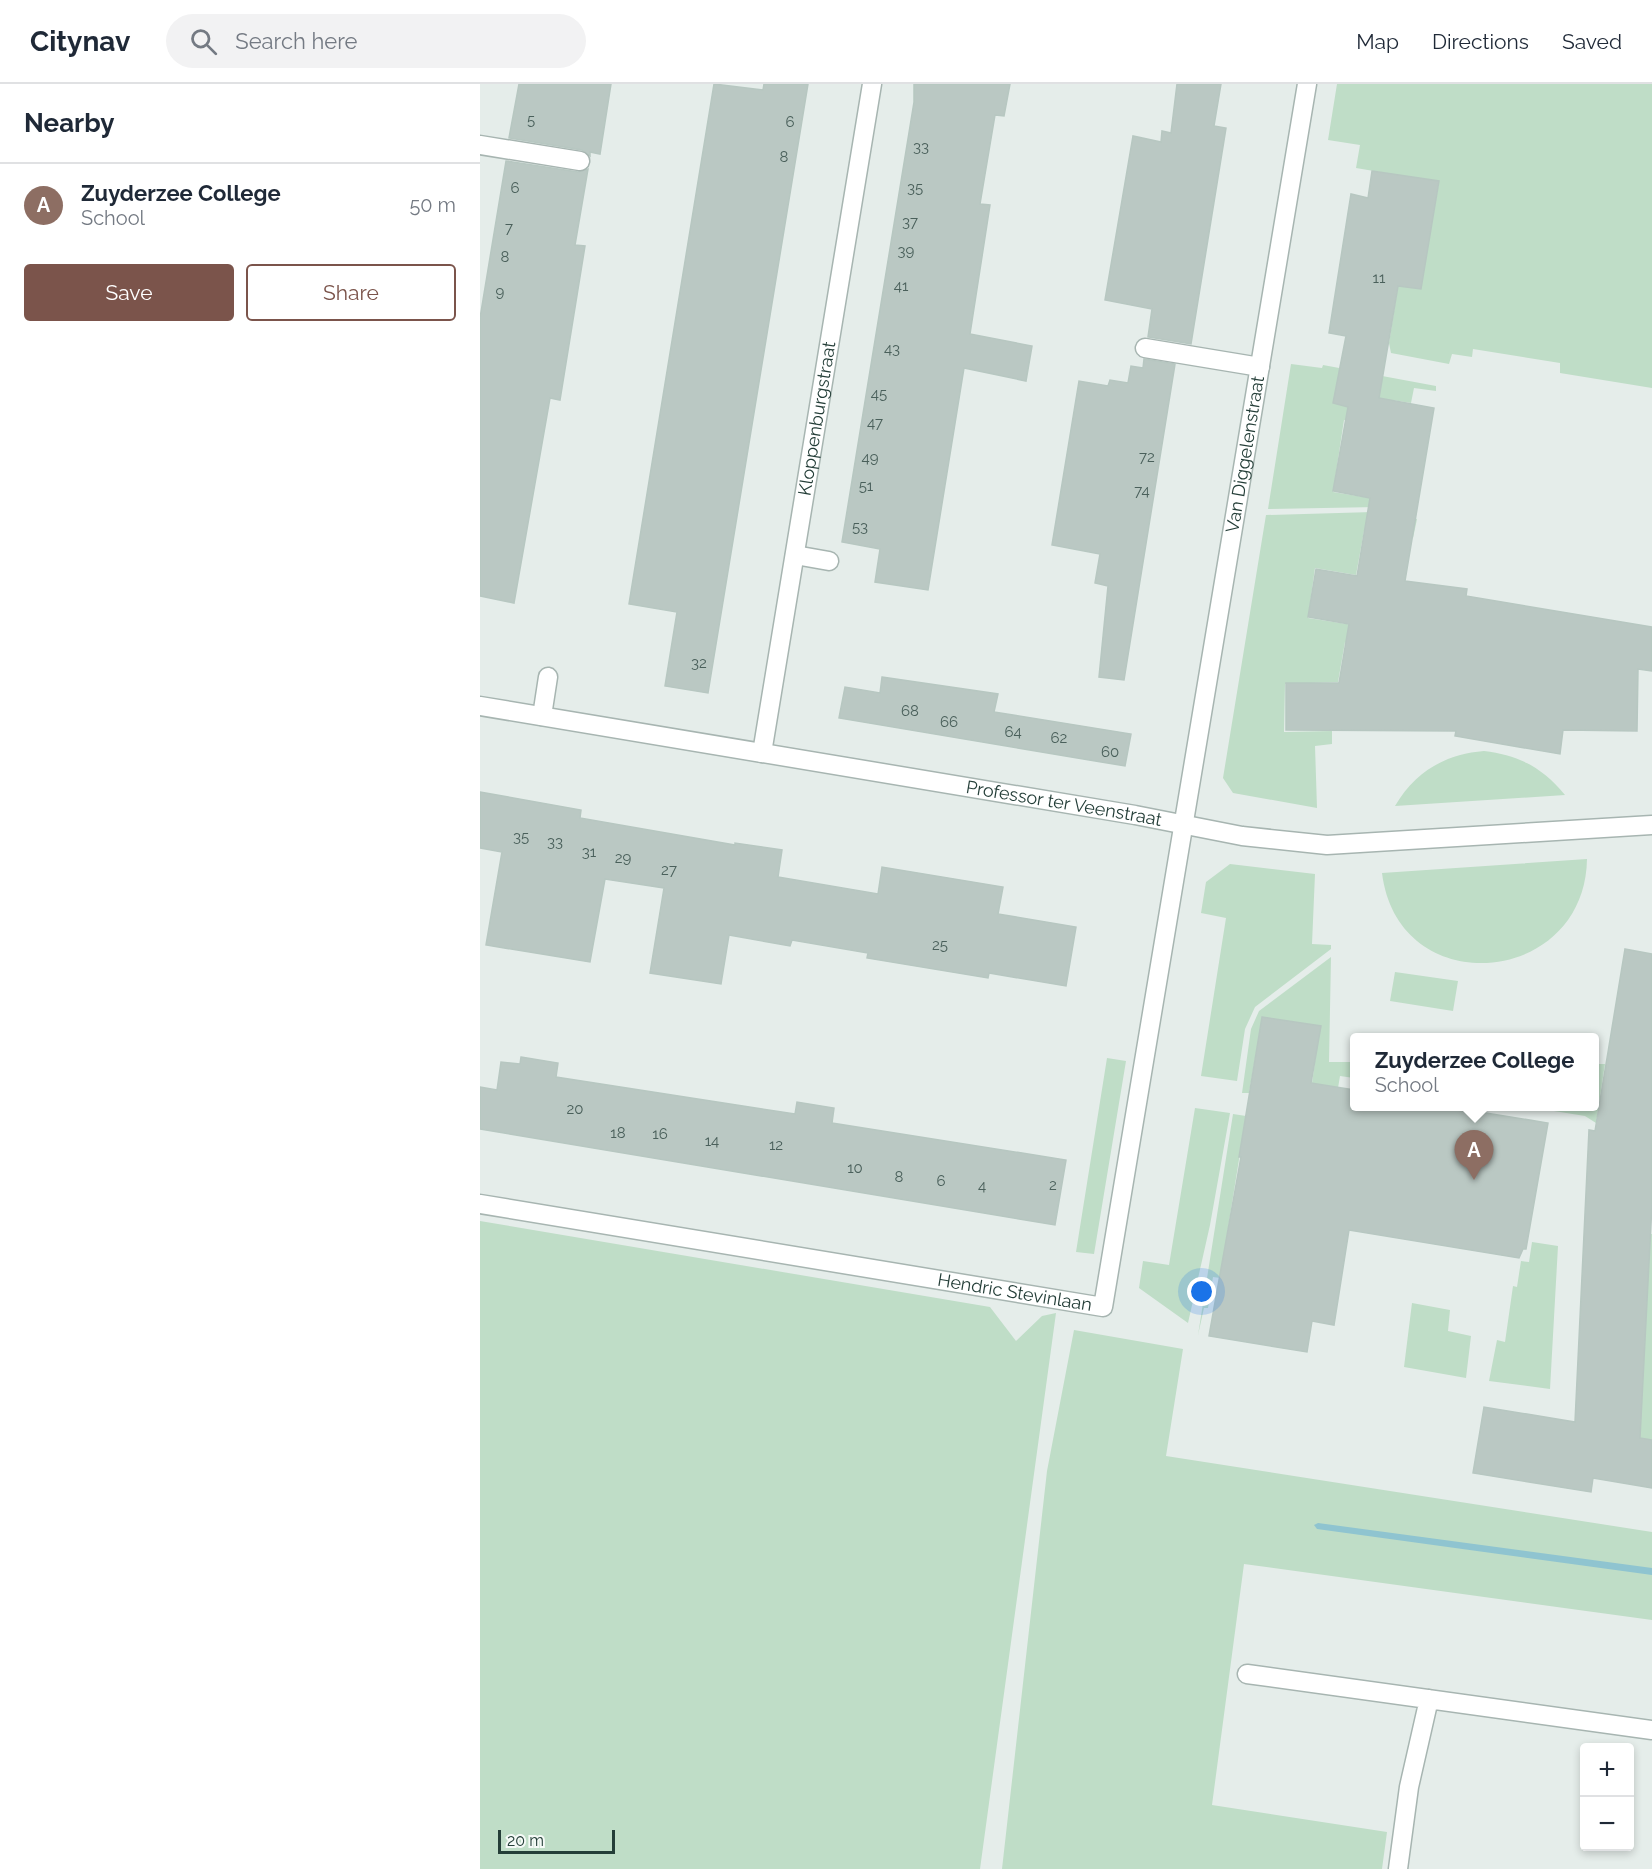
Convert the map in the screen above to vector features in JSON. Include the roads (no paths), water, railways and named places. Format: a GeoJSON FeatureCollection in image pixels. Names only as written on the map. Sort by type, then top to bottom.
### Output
{"type":"FeatureCollection","features":[{"type":"Feature","properties":{"kind":"street","name":"Kloppenburgstraat"},"geometry":{"type":"LineString","coordinates":[[762,753],[872,84]]}},
{"type":"Feature","properties":{"kind":"street","name":"Van Diggelenstraat"},"geometry":{"type":"LineString","coordinates":[[1184,825],[1307,84]]}},
{"type":"Feature","properties":{"kind":"street"},"geometry":{"type":"LineString","coordinates":[[480,146],[580,161]]}},
{"type":"Feature","properties":{"kind":"street"},"geometry":{"type":"LineString","coordinates":[[1145,348],[1260,367]]}},
{"type":"Feature","properties":{"kind":"street"},"geometry":{"type":"LineString","coordinates":[[795,555],[829,561]]}},
{"type":"Feature","properties":{"kind":"street"},"geometry":{"type":"LineString","coordinates":[[542,716],[548,677]]}},
{"type":"Feature","properties":{"kind":"street","name":"Professor ter Veenstraat"},"geometry":{"type":"LineString","coordinates":[[480,706],[1273,840],[1327,844],[1652,825]]}},
{"type":"Feature","properties":{"kind":"street","name":"Hendric Stevinlaan"},"geometry":{"type":"LineString","coordinates":[[480,1204],[1103,1307],[1184,825]]}},
{"type":"Feature","properties":{"kind":"street"},"geometry":{"type":"LineString","coordinates":[[1247,1674],[1652,1730]]}},
{"type":"Feature","properties":{"kind":"street"},"geometry":{"type":"LineString","coordinates":[[1398,1869],[1409,1787],[1429,1699]]}},
{"type":"Feature","properties":{"kind":"water"},"geometry":{"type":"Polygon","coordinates":[[[1318,1523],[1652,1568],[1652,1575],[1317,1529],[1314,1525],[1318,1523]]]}},
{"type":"Feature","properties":{"kind":"place","name":"Zuyderzee College"},"geometry":{"type":"Point","coordinates":[1474,1180]}}]}
